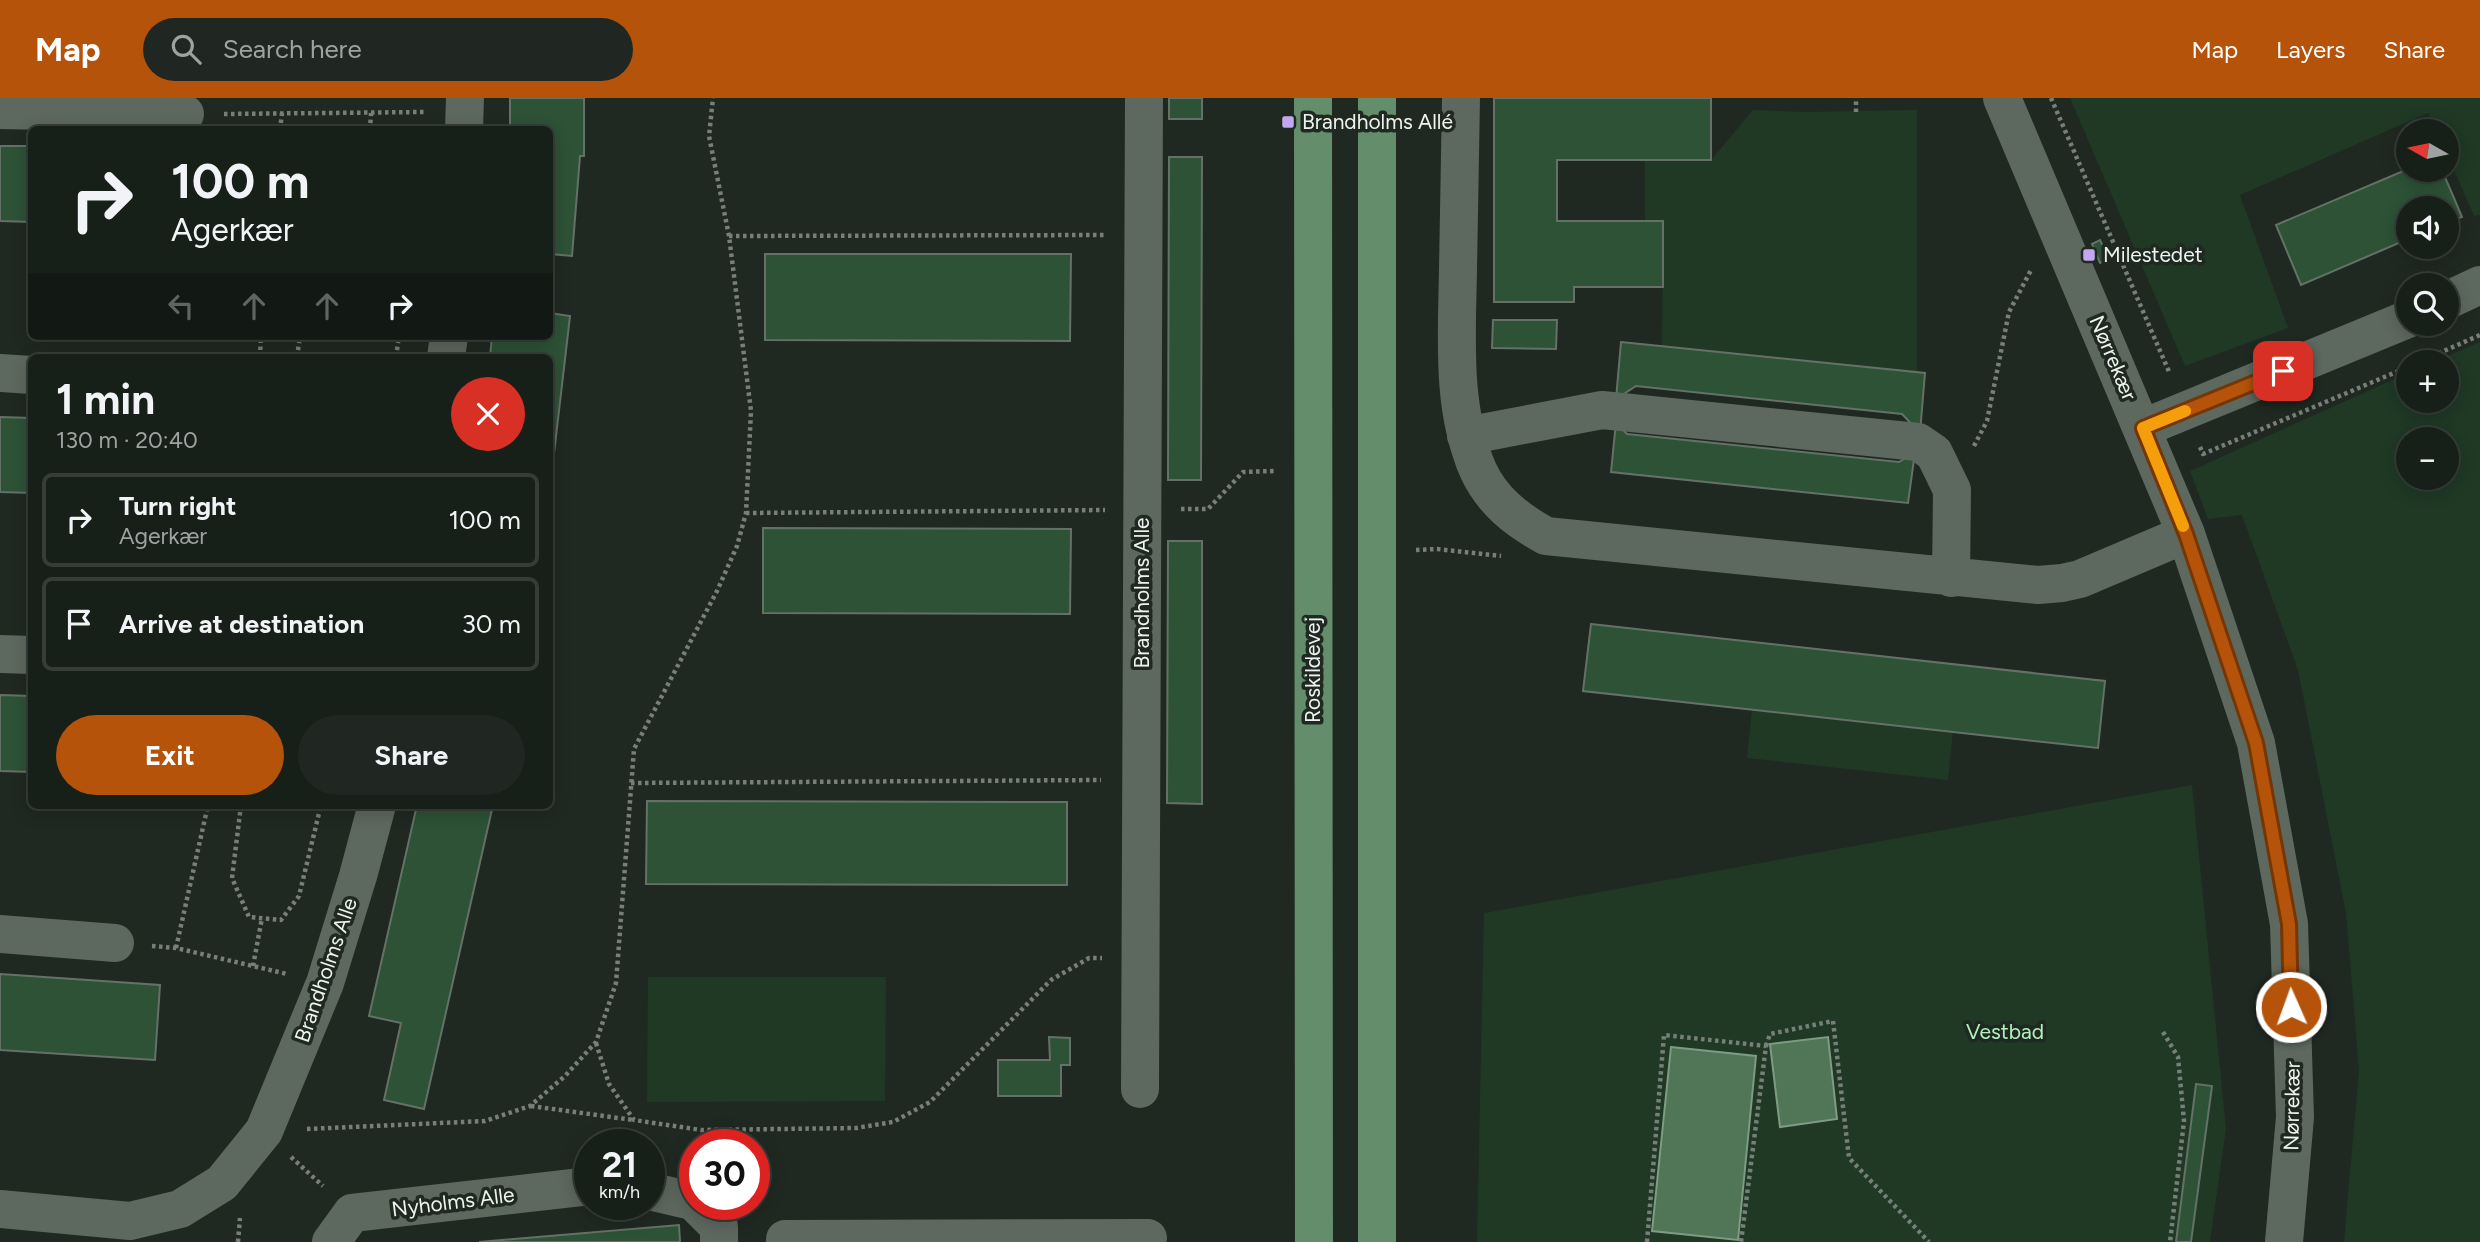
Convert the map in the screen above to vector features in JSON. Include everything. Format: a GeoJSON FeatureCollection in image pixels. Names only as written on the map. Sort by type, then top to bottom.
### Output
{"type":"FeatureCollection","features":[{"type":"Feature","properties":{"kind":"main road","name":"Roskildevej"},"geometry":{"type":"LineString","coordinates":[[1313,98],[1314,1242]]}},
{"type":"Feature","properties":{"kind":"main road"},"geometry":{"type":"LineString","coordinates":[[1377,98],[1377,1242]]}},
{"type":"Feature","properties":{"kind":"street","name":"Brandholms Alle"},"geometry":{"type":"LineString","coordinates":[[1140,1089],[1144,98]]}},
{"type":"Feature","properties":{"kind":"street"},"geometry":{"type":"LineString","coordinates":[[1461,98],[1457,362],[1466,436],[1479,472],[1499,502],[1521,522],[1546,536],[2038,585],[2080,579],[2186,534]]}},
{"type":"Feature","properties":{"kind":"street","name":"Nørrekær"},"geometry":{"type":"LineString","coordinates":[[2002,98],[2186,534],[2256,743],[2289,924],[2295,1117],[2284,1242]]}},
{"type":"Feature","properties":{"kind":"street"},"geometry":{"type":"LineString","coordinates":[[0,110],[185,114]]}},
{"type":"Feature","properties":{"kind":"street"},"geometry":{"type":"LineString","coordinates":[[2459,295],[2480,285]]}},
{"type":"Feature","properties":{"kind":"street"},"geometry":{"type":"LineString","coordinates":[[2143,428],[2396,324]]}},
{"type":"Feature","properties":{"kind":"street"},"geometry":{"type":"LineString","coordinates":[[0,373],[28,375]]}},
{"type":"Feature","properties":{"kind":"street"},"geometry":{"type":"LineString","coordinates":[[1466,436],[1602,410],[1918,442],[1968,485],[1951,578]]}},
{"type":"Feature","properties":{"kind":"street"},"geometry":{"type":"LineString","coordinates":[[0,654],[28,655]]}},
{"type":"Feature","properties":{"kind":"street","name":"Brandholms Alle"},"geometry":{"type":"LineString","coordinates":[[0,1209],[130,1221],[180,1209],[222,1183],[264,1131],[325,984],[376,809]]}},
{"type":"Feature","properties":{"kind":"street"},"geometry":{"type":"LineString","coordinates":[[0,934],[115,943]]}},
{"type":"Feature","properties":{"kind":"street","name":"Nyholms Alle"},"geometry":{"type":"LineString","coordinates":[[342,1228],[574,1189]]}},
{"type":"Feature","properties":{"kind":"street"},"geometry":{"type":"LineString","coordinates":[[712,1220],[719,1227],[719,1242]]}},
{"type":"Feature","properties":{"kind":"street"},"geometry":{"type":"LineString","coordinates":[[785,1242],[785,1239],[1148,1238]]}},
{"type":"Feature","properties":{"kind":"path"},"geometry":{"type":"LineString","coordinates":[[264,1131],[485,1121],[530,1106],[565,1076],[596,1042],[616,983],[634,749],[718,591],[737,546],[746,513],[751,411],[729,236],[709,136],[713,98]]}},
{"type":"Feature","properties":{"kind":"path"},"geometry":{"type":"LineString","coordinates":[[1856,98],[1856,112]]}},
{"type":"Feature","properties":{"kind":"path"},"geometry":{"type":"LineString","coordinates":[[2052,98],[2203,454],[2396,372]]}},
{"type":"Feature","properties":{"kind":"path"},"geometry":{"type":"LineString","coordinates":[[280,126],[282,113]]}},
{"type":"Feature","properties":{"kind":"path"},"geometry":{"type":"LineString","coordinates":[[370,113],[370,126]]}},
{"type":"Feature","properties":{"kind":"path"},"geometry":{"type":"LineString","coordinates":[[185,114],[465,113]]}},
{"type":"Feature","properties":{"kind":"path"},"geometry":{"type":"LineString","coordinates":[[729,236],[1143,235]]}},
{"type":"Feature","properties":{"kind":"path"},"geometry":{"type":"LineString","coordinates":[[1968,485],[1987,421],[2009,312],[2029,270],[2069,256]]}},
{"type":"Feature","properties":{"kind":"path"},"geometry":{"type":"LineString","coordinates":[[2446,350],[2480,335]]}},
{"type":"Feature","properties":{"kind":"path"},"geometry":{"type":"LineString","coordinates":[[1208,509],[1243,471]]}},
{"type":"Feature","properties":{"kind":"path"},"geometry":{"type":"LineString","coordinates":[[746,513],[1142,509]]}},
{"type":"Feature","properties":{"kind":"path"},"geometry":{"type":"LineString","coordinates":[[1377,553],[1437,549],[1530,558],[1546,536]]}},
{"type":"Feature","properties":{"kind":"path"},"geometry":{"type":"LineString","coordinates":[[631,783],[1141,780]]}},
{"type":"Feature","properties":{"kind":"path"},"geometry":{"type":"LineString","coordinates":[[176,948],[207,809]]}},
{"type":"Feature","properties":{"kind":"path"},"geometry":{"type":"LineString","coordinates":[[241,809],[232,878],[248,917],[281,920],[299,896],[320,809]]}},
{"type":"Feature","properties":{"kind":"path"},"geometry":{"type":"LineString","coordinates":[[253,966],[262,918]]}},
{"type":"Feature","properties":{"kind":"path"},"geometry":{"type":"LineString","coordinates":[[115,943],[176,948],[325,984]]}},
{"type":"Feature","properties":{"kind":"path"},"geometry":{"type":"LineString","coordinates":[[530,1106],[701,1130],[856,1128],[892,1122],[930,1102],[1051,980],[1089,958],[1140,958]]}},
{"type":"Feature","properties":{"kind":"path"},"geometry":{"type":"LineString","coordinates":[[1741,1242],[1766,1046],[1770,1034],[1833,1021],[1849,1158],[1929,1242]]}},
{"type":"Feature","properties":{"kind":"path"},"geometry":{"type":"LineString","coordinates":[[2162,1031],[2178,1056],[2184,1121],[2169,1242]]}},
{"type":"Feature","properties":{"kind":"path"},"geometry":{"type":"LineString","coordinates":[[1647,1242],[1664,1035],[1766,1046]]}},
{"type":"Feature","properties":{"kind":"path"},"geometry":{"type":"LineString","coordinates":[[596,1042],[609,1084],[634,1120]]}},
{"type":"Feature","properties":{"kind":"path"},"geometry":{"type":"LineString","coordinates":[[264,1131],[342,1228]]}},
{"type":"Feature","properties":{"kind":"green space"},"geometry":{"type":"Polygon","coordinates":[[[2070,98],[2480,98],[2480,215],[2474,216],[2459,182],[2459,119],[2431,119],[2428,113],[2414,119],[2396,119],[2396,127],[2240,195],[2288,328],[2185,366],[2070,98]]]}},
{"type":"Feature","properties":{"kind":"green space"},"geometry":{"type":"Polygon","coordinates":[[[1753,110],[1917,110],[1917,372],[1662,347],[1663,222],[1645,221],[1645,160],[1711,160],[1753,110]]]}},
{"type":"Feature","properties":{"kind":"green space"},"geometry":{"type":"Polygon","coordinates":[[[2480,342],[2480,1242],[2344,1242],[2359,1070],[2346,913],[2298,670],[2242,515],[2208,519],[2190,471],[2396,378],[2396,413],[2459,413],[2459,351],[2480,342]]]}},
{"type":"Feature","properties":{"kind":"green space"},"geometry":{"type":"Polygon","coordinates":[[[1752,710],[1953,732],[1948,780],[1747,758],[1752,710]]]}},
{"type":"Feature","properties":{"kind":"green space","name":"Vestbad"},"geometry":{"type":"Polygon","coordinates":[[[2192,785],[2226,1129],[2210,1242],[1477,1242],[1484,913],[2192,785]]]}},
{"type":"Feature","properties":{"kind":"green space"},"geometry":{"type":"Polygon","coordinates":[[[648,977],[886,977],[885,1101],[647,1102],[648,977]]]}},
{"type":"Feature","properties":{"kind":"shaded area"},"geometry":{"type":"Polygon","coordinates":[[[1828,1037],[1837,1119],[1780,1127],[1770,1044],[1828,1037]]]}},
{"type":"Feature","properties":{"kind":"shaded area"},"geometry":{"type":"Polygon","coordinates":[[[1671,1047],[1756,1056],[1738,1240],[1652,1231],[1671,1047]]]}},
{"type":"Feature","properties":{"kind":"building"},"geometry":{"type":"Polygon","coordinates":[[[510,98],[584,98],[584,156],[580,156],[572,256],[553,254],[553,126],[510,126],[510,98]]]}},
{"type":"Feature","properties":{"kind":"building"},"geometry":{"type":"Polygon","coordinates":[[[1169,98],[1202,98],[1202,119],[1169,119],[1169,98]]]}},
{"type":"Feature","properties":{"kind":"building"},"geometry":{"type":"Polygon","coordinates":[[[1494,98],[1711,98],[1711,160],[1557,160],[1557,221],[1663,221],[1663,287],[1574,287],[1574,302],[1494,302],[1494,98]]]}},
{"type":"Feature","properties":{"kind":"building"},"geometry":{"type":"Polygon","coordinates":[[[0,146],[28,146],[28,222],[0,221],[0,146]]]}},
{"type":"Feature","properties":{"kind":"building"},"geometry":{"type":"Polygon","coordinates":[[[1169,157],[1202,157],[1201,480],[1168,480],[1169,157]]]}},
{"type":"Feature","properties":{"kind":"building"},"geometry":{"type":"Polygon","coordinates":[[[2396,174],[2396,182],[2447,182],[2453,196],[2396,196],[2396,244],[2301,285],[2276,225],[2396,174]]]}},
{"type":"Feature","properties":{"kind":"building"},"geometry":{"type":"Polygon","coordinates":[[[2100,240],[2109,259],[2100,263],[2092,244],[2100,240]]]}},
{"type":"Feature","properties":{"kind":"building"},"geometry":{"type":"Polygon","coordinates":[[[765,254],[1071,254],[1070,341],[765,340],[765,254]]]}},
{"type":"Feature","properties":{"kind":"building"},"geometry":{"type":"Polygon","coordinates":[[[553,313],[570,316],[553,462],[553,354],[490,354],[492,340],[553,340],[553,313]]]}},
{"type":"Feature","properties":{"kind":"building"},"geometry":{"type":"Polygon","coordinates":[[[1493,320],[1557,320],[1556,349],[1492,348],[1493,320]]]}},
{"type":"Feature","properties":{"kind":"building"},"geometry":{"type":"Polygon","coordinates":[[[1621,342],[1925,373],[1920,433],[1902,414],[1636,386],[1616,399],[1621,342]]]}},
{"type":"Feature","properties":{"kind":"building"},"geometry":{"type":"Polygon","coordinates":[[[0,417],[28,418],[28,493],[0,492],[0,417]]]}},
{"type":"Feature","properties":{"kind":"building"},"geometry":{"type":"Polygon","coordinates":[[[1616,422],[1627,434],[1899,462],[1915,452],[1908,503],[1611,472],[1616,422]]]}},
{"type":"Feature","properties":{"kind":"building"},"geometry":{"type":"Polygon","coordinates":[[[763,528],[1071,529],[1070,614],[763,613],[763,528]]]}},
{"type":"Feature","properties":{"kind":"building"},"geometry":{"type":"Polygon","coordinates":[[[1168,541],[1202,541],[1202,804],[1167,803],[1168,541]]]}},
{"type":"Feature","properties":{"kind":"building"},"geometry":{"type":"Polygon","coordinates":[[[1591,624],[2105,681],[2098,748],[1583,691],[1591,624]]]}},
{"type":"Feature","properties":{"kind":"building"},"geometry":{"type":"Polygon","coordinates":[[[0,695],[28,696],[28,772],[0,771],[0,695]]]}},
{"type":"Feature","properties":{"kind":"building"},"geometry":{"type":"Polygon","coordinates":[[[647,801],[1067,802],[1067,885],[646,884],[647,801]]]}},
{"type":"Feature","properties":{"kind":"building"},"geometry":{"type":"Polygon","coordinates":[[[416,809],[492,809],[424,1109],[384,1100],[401,1023],[369,1016],[416,809]]]}},
{"type":"Feature","properties":{"kind":"building"},"geometry":{"type":"Polygon","coordinates":[[[0,974],[160,985],[155,1060],[0,1050],[0,974]]]}},
{"type":"Feature","properties":{"kind":"building"},"geometry":{"type":"Polygon","coordinates":[[[1049,1037],[1070,1038],[1070,1065],[1061,1065],[1061,1096],[998,1096],[998,1060],[1050,1060],[1049,1037]]]}},
{"type":"Feature","properties":{"kind":"building"},"geometry":{"type":"Polygon","coordinates":[[[2196,1084],[2212,1086],[2191,1242],[2176,1242],[2196,1084]]]}},
{"type":"Feature","properties":{"kind":"building"},"geometry":{"type":"Polygon","coordinates":[[[679,1225],[680,1242],[479,1242],[679,1225]]]}},
{"type":"Feature","properties":{"kind":"slow traffic"},"geometry":{"type":"LineString","coordinates":[[2183,526],[2143,428],[2185,411]]}},
{"type":"Feature","properties":{"kind":"place","name":"Brandholms Allé"},"geometry":{"type":"Point","coordinates":[1288,122]}},
{"type":"Feature","properties":{"kind":"place","name":"Milestedet"},"geometry":{"type":"Point","coordinates":[2089,255]}},
{"type":"Feature","properties":{"kind":"route"},"geometry":{"type":"LineString","coordinates":[[2283,371],[2143,428],[2186,534],[2256,743],[2289,924],[2291,1007]]}}]}
